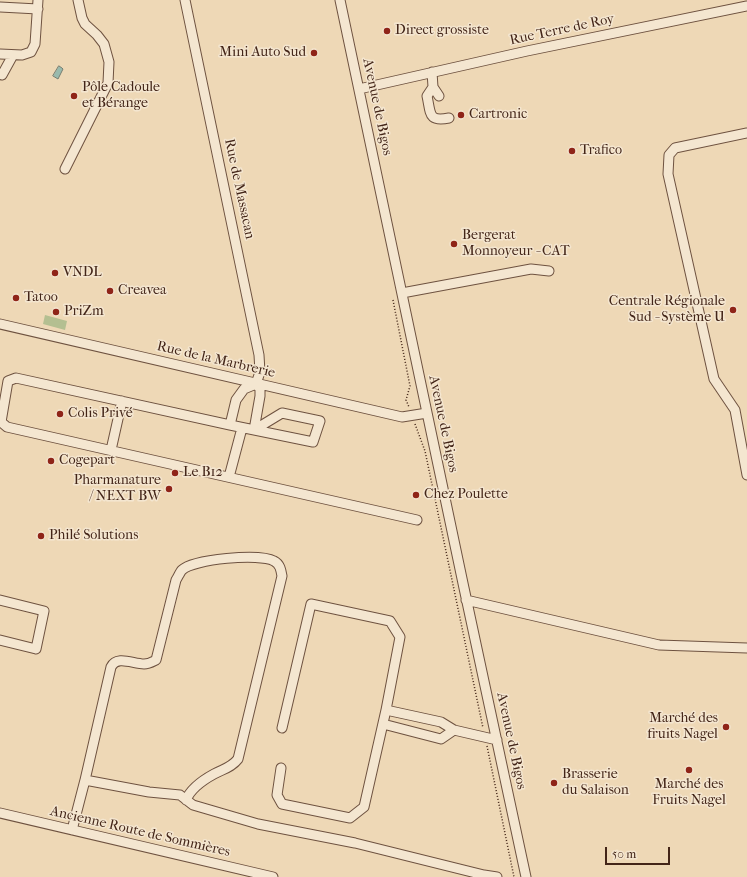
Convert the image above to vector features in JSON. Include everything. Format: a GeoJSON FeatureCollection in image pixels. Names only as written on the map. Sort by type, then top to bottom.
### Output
{"type":"FeatureCollection","features":[{"type":"Feature","properties":{"kind":"street"},"geometry":{"type":"LineString","coordinates":[[65,169],[108,83],[109,62],[104,44],[85,24],[78,0]]}},
{"type":"Feature","properties":{"kind":"street","name":"Rue de Massacan"},"geometry":{"type":"LineString","coordinates":[[185,0],[259,355],[260,372],[256,384],[260,389],[260,396],[254,430]]}},
{"type":"Feature","properties":{"kind":"street","name":"Avenue de Bigos"},"geometry":{"type":"LineString","coordinates":[[340,0],[466,600],[526,877]]}},
{"type":"Feature","properties":{"kind":"street"},"geometry":{"type":"LineString","coordinates":[[0,7],[38,5],[35,44],[31,52],[22,55],[0,54]]}},
{"type":"Feature","properties":{"kind":"street","name":"Rue Terre de Roy"},"geometry":{"type":"LineString","coordinates":[[359,89],[527,51],[747,6]]}},
{"type":"Feature","properties":{"kind":"street"},"geometry":{"type":"LineString","coordinates":[[2,75],[13,55]]}},
{"type":"Feature","properties":{"kind":"street"},"geometry":{"type":"LineString","coordinates":[[432,72],[433,87],[439,96]]}},
{"type":"Feature","properties":{"kind":"street"},"geometry":{"type":"LineString","coordinates":[[433,87],[427,96],[431,115],[437,120],[449,118]]}},
{"type":"Feature","properties":{"kind":"street"},"geometry":{"type":"LineString","coordinates":[[747,134],[675,148],[669,155],[668,174],[714,379],[735,410],[747,474]]}},
{"type":"Feature","properties":{"kind":"street"},"geometry":{"type":"LineString","coordinates":[[402,293],[531,269],[549,271]]}},
{"type":"Feature","properties":{"kind":"street","name":"Rue de la Marbrerie"},"geometry":{"type":"LineString","coordinates":[[0,324],[402,417],[427,413]]}},
{"type":"Feature","properties":{"kind":"street"},"geometry":{"type":"LineString","coordinates":[[254,430],[282,412],[320,421],[313,442],[230,426],[16,378],[8,380],[1,422],[8,427],[417,520]]}},
{"type":"Feature","properties":{"kind":"street"},"geometry":{"type":"LineString","coordinates":[[230,426],[236,400],[244,389],[256,384]]}},
{"type":"Feature","properties":{"kind":"street"},"geometry":{"type":"LineString","coordinates":[[111,450],[122,401]]}},
{"type":"Feature","properties":{"kind":"street"},"geometry":{"type":"LineString","coordinates":[[229,477],[242,428]]}},
{"type":"Feature","properties":{"kind":"street"},"geometry":{"type":"LineString","coordinates":[[72,830],[86,780],[113,662],[118,660],[150,664],[156,660],[176,580],[182,570],[190,566],[229,557],[266,558],[273,560],[278,564],[282,576],[238,759],[229,768],[214,774],[196,787],[186,800]]}},
{"type":"Feature","properties":{"kind":"street"},"geometry":{"type":"LineString","coordinates":[[0,600],[44,611],[36,649],[0,640]]}},
{"type":"Feature","properties":{"kind":"street"},"geometry":{"type":"LineString","coordinates":[[466,600],[659,645],[747,648]]}},
{"type":"Feature","properties":{"kind":"street"},"geometry":{"type":"LineString","coordinates":[[281,768],[277,795],[282,804],[350,818],[364,807],[386,710],[400,637],[390,621],[311,604],[282,728]]}},
{"type":"Feature","properties":{"kind":"street"},"geometry":{"type":"LineString","coordinates":[[386,710],[441,722],[454,730],[497,740]]}},
{"type":"Feature","properties":{"kind":"street"},"geometry":{"type":"LineString","coordinates":[[383,724],[441,739],[454,730]]}},
{"type":"Feature","properties":{"kind":"street"},"geometry":{"type":"LineString","coordinates":[[86,780],[149,792],[180,795],[193,805],[258,824],[355,843],[496,877]]}},
{"type":"Feature","properties":{"kind":"street","name":"Ancienne Route de Sommières"},"geometry":{"type":"LineString","coordinates":[[0,813],[273,877]]}},
{"type":"Feature","properties":{"kind":"path"},"geometry":{"type":"LineString","coordinates":[[392,293],[410,386],[406,400],[425,451],[514,877]]}},
{"type":"Feature","properties":{"kind":"green space"},"geometry":{"type":"Polygon","coordinates":[[[45,315],[67,321],[65,330],[43,324],[45,315]]]}},
{"type":"Feature","properties":{"kind":"shaded area"},"geometry":{"type":"Polygon","coordinates":[[[59,66],[63,69],[58,79],[53,76],[59,66]]]}},
{"type":"Feature","properties":{"kind":"place","name":"Direct grossiste"},"geometry":{"type":"Point","coordinates":[387,31]}},
{"type":"Feature","properties":{"kind":"place","name":"Mini Auto Sud"},"geometry":{"type":"Point","coordinates":[314,53]}},
{"type":"Feature","properties":{"kind":"place","name":"Pôle Cadoule et Bérange"},"geometry":{"type":"Point","coordinates":[74,96]}},
{"type":"Feature","properties":{"kind":"place","name":"Cartronic"},"geometry":{"type":"Point","coordinates":[461,115]}},
{"type":"Feature","properties":{"kind":"place","name":"Trafico"},"geometry":{"type":"Point","coordinates":[572,151]}},
{"type":"Feature","properties":{"kind":"place","name":"Bergerat Monnoyeur - CAT"},"geometry":{"type":"Point","coordinates":[454,244]}},
{"type":"Feature","properties":{"kind":"place","name":"VNDL"},"geometry":{"type":"Point","coordinates":[55,273]}},
{"type":"Feature","properties":{"kind":"place","name":"Creavea"},"geometry":{"type":"Point","coordinates":[110,291]}},
{"type":"Feature","properties":{"kind":"place","name":"Tatoo"},"geometry":{"type":"Point","coordinates":[16,298]}},
{"type":"Feature","properties":{"kind":"place","name":"Centrale Régionale Sud - Système U"},"geometry":{"type":"Point","coordinates":[733,310]}},
{"type":"Feature","properties":{"kind":"place","name":"PriZm"},"geometry":{"type":"Point","coordinates":[56,312]}},
{"type":"Feature","properties":{"kind":"place","name":"Colis Privé"},"geometry":{"type":"Point","coordinates":[60,414]}},
{"type":"Feature","properties":{"kind":"place","name":"Cogepart"},"geometry":{"type":"Point","coordinates":[51,461]}},
{"type":"Feature","properties":{"kind":"place","name":"Le B12"},"geometry":{"type":"Point","coordinates":[175,473]}},
{"type":"Feature","properties":{"kind":"place","name":"Pharmanature / NEXT BW"},"geometry":{"type":"Point","coordinates":[169,489]}},
{"type":"Feature","properties":{"kind":"place","name":"Chez Poulette"},"geometry":{"type":"Point","coordinates":[416,495]}},
{"type":"Feature","properties":{"kind":"place","name":"Philé Solutions"},"geometry":{"type":"Point","coordinates":[41,536]}},
{"type":"Feature","properties":{"kind":"place","name":"Marché des fruits Nagel"},"geometry":{"type":"Point","coordinates":[726,727]}},
{"type":"Feature","properties":{"kind":"place","name":"Marché des Fruits Nagel"},"geometry":{"type":"Point","coordinates":[689,770]}},
{"type":"Feature","properties":{"kind":"place","name":"Brasserie du Salaison"},"geometry":{"type":"Point","coordinates":[554,783]}}]}
